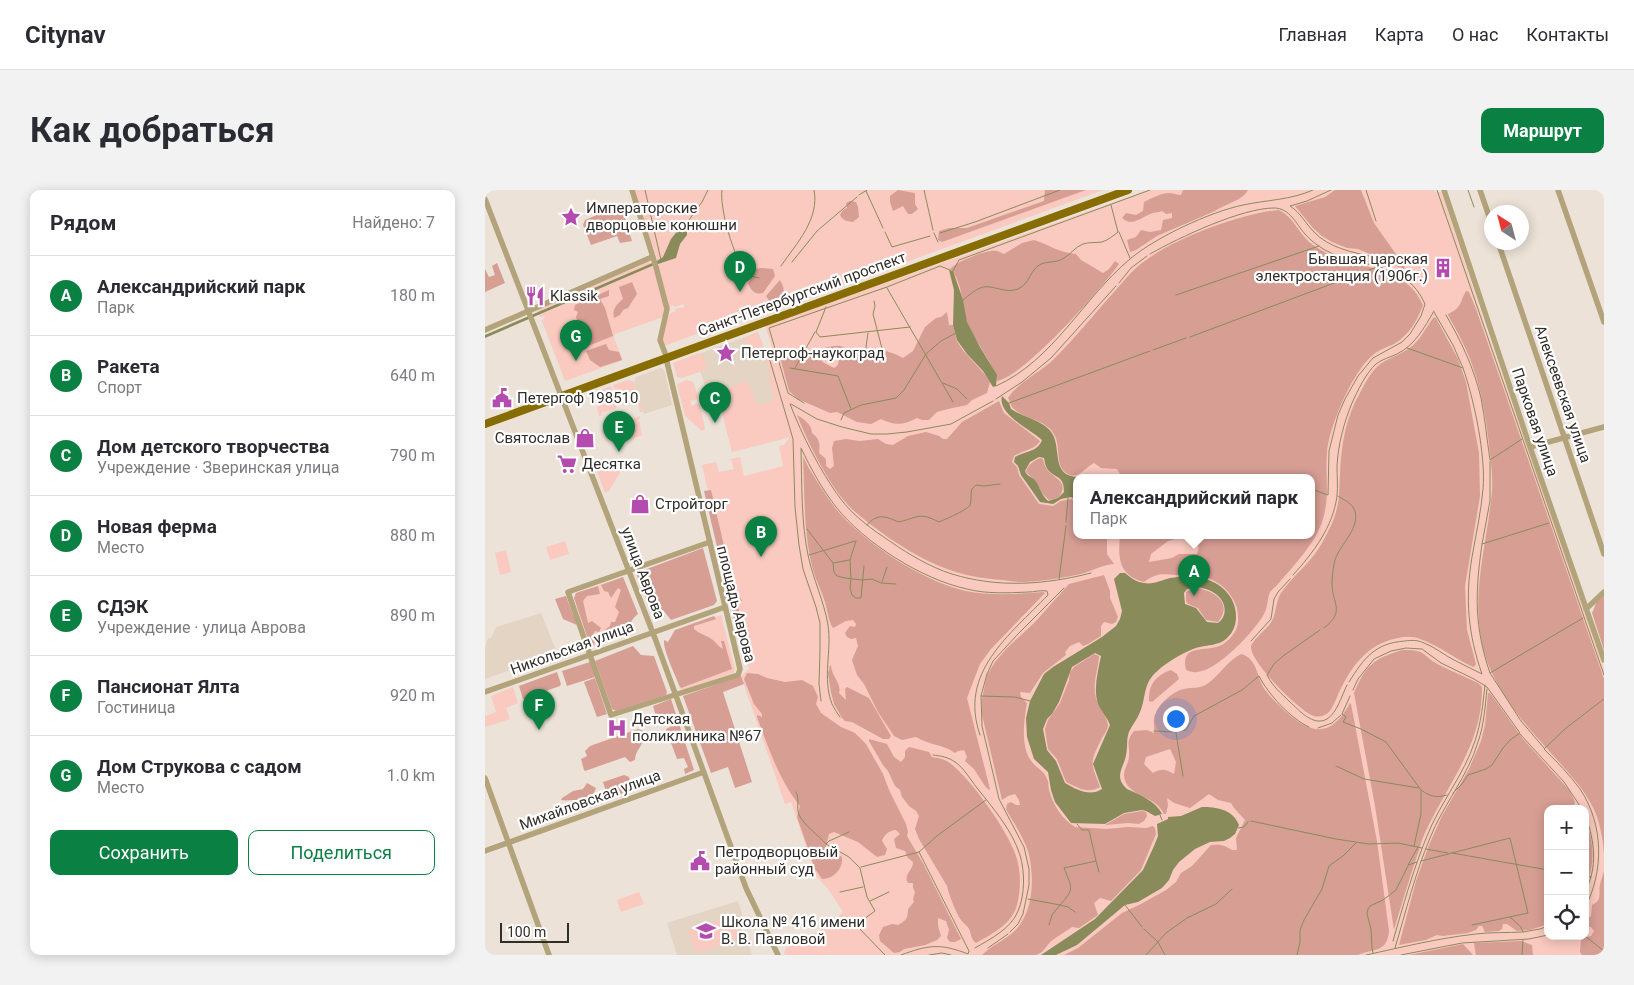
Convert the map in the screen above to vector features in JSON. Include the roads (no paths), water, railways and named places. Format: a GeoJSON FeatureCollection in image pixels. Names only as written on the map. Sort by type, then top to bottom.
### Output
{"type":"FeatureCollection","features":[{"type":"Feature","properties":{"kind":"main road","name":"Санкт-Петербургский проспект"},"geometry":{"type":"LineString","coordinates":[[485,424],[561,394],[1114,190]]}},
{"type":"Feature","properties":{"kind":"main road","name":"Санкт-Петербургский проспект"},"geometry":{"type":"LineString","coordinates":[[666,355],[1128,190]]}},
{"type":"Feature","properties":{"kind":"main road","name":"Санкт-Петербургский проспект"},"geometry":{"type":"LineString","coordinates":[[485,419],[561,394]]}},
{"type":"Feature","properties":{"kind":"street"},"geometry":{"type":"LineString","coordinates":[[632,190],[667,309],[660,340],[666,355],[710,542]]}},
{"type":"Feature","properties":{"kind":"street","name":"Парковая улица"},"geometry":{"type":"LineString","coordinates":[[1444,190],[1604,660]]}},
{"type":"Feature","properties":{"kind":"street"},"geometry":{"type":"LineString","coordinates":[[1481,190],[1486,205]]}},
{"type":"Feature","properties":{"kind":"street"},"geometry":{"type":"LineString","coordinates":[[1558,190],[1604,322]]}},
{"type":"Feature","properties":{"kind":"street","name":"улица Аврова"},"geometry":{"type":"LineString","coordinates":[[485,199],[653,632],[747,888],[777,955]]}},
{"type":"Feature","properties":{"kind":"street","name":"Алексеевская улица"},"geometry":{"type":"LineString","coordinates":[[1501,250],[1604,554]]}},
{"type":"Feature","properties":{"kind":"street"},"geometry":{"type":"LineString","coordinates":[[485,330],[654,262]]}},
{"type":"Feature","properties":{"kind":"street"},"geometry":{"type":"LineString","coordinates":[[1530,447],[1604,427]]}},
{"type":"Feature","properties":{"kind":"street","name":"площадь Аврова"},"geometry":{"type":"LineString","coordinates":[[710,542],[740,669],[739,675],[611,715],[568,592],[710,542]]}},
{"type":"Feature","properties":{"kind":"street"},"geometry":{"type":"LineString","coordinates":[[1586,609],[1604,592]]}},
{"type":"Feature","properties":{"kind":"street","name":"Никольская улица"},"geometry":{"type":"LineString","coordinates":[[485,692],[725,607]]}},
{"type":"Feature","properties":{"kind":"street","name":"Михайловская улица"},"geometry":{"type":"LineString","coordinates":[[485,851],[704,772]]}},
{"type":"Feature","properties":{"kind":"street"},"geometry":{"type":"LineString","coordinates":[[485,778],[549,955]]}},
{"type":"Feature","properties":{"kind":"waterway"},"geometry":{"type":"LineString","coordinates":[[645,190],[661,260]]}},
{"type":"Feature","properties":{"kind":"waterway"},"geometry":{"type":"LineString","coordinates":[[686,224],[708,190]]}},
{"type":"Feature","properties":{"kind":"waterway"},"geometry":{"type":"LineString","coordinates":[[722,190],[725,220],[732,245],[741,265],[747,273],[759,278]]}},
{"type":"Feature","properties":{"kind":"waterway"},"geometry":{"type":"LineString","coordinates":[[781,266],[800,240],[810,221],[815,201],[814,190]]}},
{"type":"Feature","properties":{"kind":"waterway"},"geometry":{"type":"LineString","coordinates":[[859,195],[867,190]]}},
{"type":"Feature","properties":{"kind":"waterway"},"geometry":{"type":"LineString","coordinates":[[924,190],[933,230]]}},
{"type":"Feature","properties":{"kind":"waterway"},"geometry":{"type":"LineString","coordinates":[[940,233],[1060,190]]}},
{"type":"Feature","properties":{"kind":"waterway"},"geometry":{"type":"LineString","coordinates":[[953,271],[959,260],[1150,190]]}},
{"type":"Feature","properties":{"kind":"waterway"},"geometry":{"type":"LineString","coordinates":[[996,386],[1016,375],[1035,361],[1113,275],[1130,259],[1154,242],[1184,226],[1230,208],[1287,198],[1313,190]]}},
{"type":"Feature","properties":{"kind":"waterway"},"geometry":{"type":"LineString","coordinates":[[1331,190],[1307,201],[1290,206],[1314,232],[1327,242],[1341,249],[1373,257]]}},
{"type":"Feature","properties":{"kind":"waterway"},"geometry":{"type":"LineString","coordinates":[[1366,190],[1376,221]]}},
{"type":"Feature","properties":{"kind":"waterway"},"geometry":{"type":"LineString","coordinates":[[1437,190],[1604,675]]}},
{"type":"Feature","properties":{"kind":"waterway"},"geometry":{"type":"LineString","coordinates":[[1468,190],[1474,207]]}},
{"type":"Feature","properties":{"kind":"waterway"},"geometry":{"type":"LineString","coordinates":[[866,191],[883,228]]}},
{"type":"Feature","properties":{"kind":"waterway"},"geometry":{"type":"LineString","coordinates":[[792,262],[817,231],[857,197]]}},
{"type":"Feature","properties":{"kind":"waterway"},"geometry":{"type":"LineString","coordinates":[[963,300],[983,287],[1009,291],[1018,289],[1025,284],[1037,266],[1061,260],[1083,244],[1102,242],[1110,238],[1118,232],[1111,205]]}},
{"type":"Feature","properties":{"kind":"waterway"},"geometry":{"type":"LineString","coordinates":[[1150,254],[1194,232],[1229,218],[1261,209],[1274,208],[1280,209],[1292,217],[1307,236],[1325,250],[1353,261],[1394,272],[1406,279],[1416,290],[1425,304],[1421,316],[1410,334],[1402,342],[1373,358],[1358,376],[1338,415],[1329,451],[1328,495],[1315,490]]}},
{"type":"Feature","properties":{"kind":"waterway"},"geometry":{"type":"LineString","coordinates":[[885,232],[892,247],[930,236]]}},
{"type":"Feature","properties":{"kind":"waterway"},"geometry":{"type":"LineString","coordinates":[[1119,232],[1130,258]]}},
{"type":"Feature","properties":{"kind":"waterway"},"geometry":{"type":"LineString","coordinates":[[934,233],[938,242]]}},
{"type":"Feature","properties":{"kind":"waterway"},"geometry":{"type":"LineString","coordinates":[[1176,295],[1319,246]]}},
{"type":"Feature","properties":{"kind":"waterway"},"geometry":{"type":"LineString","coordinates":[[1119,283],[1131,268],[1147,256]]}},
{"type":"Feature","properties":{"kind":"waterway"},"geometry":{"type":"LineString","coordinates":[[804,403],[788,393],[769,328],[887,287],[940,266],[950,270]]}},
{"type":"Feature","properties":{"kind":"waterway"},"geometry":{"type":"LineString","coordinates":[[1190,337],[1377,267]]}},
{"type":"Feature","properties":{"kind":"waterway"},"geometry":{"type":"LineString","coordinates":[[996,399],[1022,382],[1051,358],[1116,286]]}},
{"type":"Feature","properties":{"kind":"waterway"},"geometry":{"type":"LineString","coordinates":[[887,288],[953,402]]}},
{"type":"Feature","properties":{"kind":"waterway"},"geometry":{"type":"LineString","coordinates":[[874,301],[873,314],[885,360]]}},
{"type":"Feature","properties":{"kind":"waterway"},"geometry":{"type":"LineString","coordinates":[[826,307],[816,332],[820,337],[910,327]]}},
{"type":"Feature","properties":{"kind":"waterway"},"geometry":{"type":"LineString","coordinates":[[1293,575],[1315,549],[1327,529],[1335,507],[1340,442],[1349,410],[1360,387],[1376,364],[1397,354],[1414,341],[1434,311]]}},
{"type":"Feature","properties":{"kind":"waterway"},"geometry":{"type":"LineString","coordinates":[[1407,348],[1463,368],[1453,345],[1434,312]]}},
{"type":"Feature","properties":{"kind":"waterway"},"geometry":{"type":"LineString","coordinates":[[1446,315],[1467,355],[1475,376],[1484,413],[1490,460],[1522,439]]}},
{"type":"Feature","properties":{"kind":"waterway"},"geometry":{"type":"LineString","coordinates":[[795,368],[815,332]]}},
{"type":"Feature","properties":{"kind":"waterway"},"geometry":{"type":"LineString","coordinates":[[868,333],[866,347],[868,355]]}},
{"type":"Feature","properties":{"kind":"waterway"},"geometry":{"type":"LineString","coordinates":[[841,420],[844,413],[861,405],[896,398],[904,390],[926,354],[941,341],[956,333]]}},
{"type":"Feature","properties":{"kind":"waterway"},"geometry":{"type":"LineString","coordinates":[[1153,350],[1186,338]]}},
{"type":"Feature","properties":{"kind":"waterway"},"geometry":{"type":"LineString","coordinates":[[1009,403],[1150,351]]}},
{"type":"Feature","properties":{"kind":"waterway"},"geometry":{"type":"LineString","coordinates":[[769,353],[793,439],[795,507],[799,545],[803,569],[820,623],[819,684],[821,701]]}},
{"type":"Feature","properties":{"kind":"waterway"},"geometry":{"type":"LineString","coordinates":[[790,368],[838,376],[851,409]]}},
{"type":"Feature","properties":{"kind":"waterway"},"geometry":{"type":"LineString","coordinates":[[1349,682],[1371,653],[1386,645],[1410,640],[1428,645],[1482,674],[1471,630],[1468,601],[1472,557],[1483,489],[1483,461],[1475,411],[1463,368]]}},
{"type":"Feature","properties":{"kind":"waterway"},"geometry":{"type":"LineString","coordinates":[[943,383],[957,389],[967,399]]}},
{"type":"Feature","properties":{"kind":"waterway"},"geometry":{"type":"LineString","coordinates":[[791,404],[817,419],[842,427],[871,434],[887,434],[951,424],[993,401]]}},
{"type":"Feature","properties":{"kind":"waterway"},"geometry":{"type":"LineString","coordinates":[[790,404],[818,464],[845,505],[870,528],[920,560],[952,574],[1004,583],[1039,582],[1091,573]]}},
{"type":"Feature","properties":{"kind":"waterway"},"geometry":{"type":"LineString","coordinates":[[801,448],[836,507],[862,534],[895,558],[931,577],[974,591],[1005,593],[1047,591],[1048,595],[991,656],[982,674],[976,692],[975,713],[980,735]]}},
{"type":"Feature","properties":{"kind":"waterway"},"geometry":{"type":"LineString","coordinates":[[801,449],[804,529],[810,564],[828,625],[827,674],[829,694],[832,704],[840,717]]}},
{"type":"Feature","properties":{"kind":"waterway"},"geometry":{"type":"LineString","coordinates":[[1490,461],[1490,501],[1482,544],[1549,523]]}},
{"type":"Feature","properties":{"kind":"waterway"},"geometry":{"type":"LineString","coordinates":[[867,525],[879,517],[899,522],[923,516],[939,522],[969,507],[972,489],[976,485],[1000,484]]}},
{"type":"Feature","properties":{"kind":"waterway"},"geometry":{"type":"LineString","coordinates":[[1324,628],[1335,617],[1336,612],[1332,583],[1336,557],[1351,532],[1356,518],[1352,506],[1338,496]]}},
{"type":"Feature","properties":{"kind":"waterway"},"geometry":{"type":"LineString","coordinates":[[1066,522],[1068,498]]}},
{"type":"Feature","properties":{"kind":"waterway"},"geometry":{"type":"LineString","coordinates":[[1059,579],[1066,526]]}},
{"type":"Feature","properties":{"kind":"waterway"},"geometry":{"type":"LineString","coordinates":[[807,529],[833,563],[834,572],[837,576],[862,580],[872,579],[881,583],[896,584]]}},
{"type":"Feature","properties":{"kind":"waterway"},"geometry":{"type":"LineString","coordinates":[[809,555],[855,541]]}},
{"type":"Feature","properties":{"kind":"waterway"},"geometry":{"type":"LineString","coordinates":[[856,541],[850,560],[850,588],[852,595],[856,598],[861,598],[864,566]]}},
{"type":"Feature","properties":{"kind":"waterway"},"geometry":{"type":"LineString","coordinates":[[1482,544],[1477,609],[1481,640],[1490,673],[1583,618]]}},
{"type":"Feature","properties":{"kind":"waterway"},"geometry":{"type":"LineString","coordinates":[[834,563],[849,560]]}},
{"type":"Feature","properties":{"kind":"waterway"},"geometry":{"type":"LineString","coordinates":[[882,582],[887,567]]}},
{"type":"Feature","properties":{"kind":"waterway"},"geometry":{"type":"LineString","coordinates":[[1251,641],[1271,619],[1274,599],[1290,579]]}},
{"type":"Feature","properties":{"kind":"waterway"},"geometry":{"type":"LineString","coordinates":[[1014,697],[981,696],[987,674],[993,661],[1064,588]]}},
{"type":"Feature","properties":{"kind":"waterway"},"geometry":{"type":"LineString","coordinates":[[1320,630],[1283,656],[1274,664],[1267,675],[1277,690],[1307,716],[1317,721],[1327,719],[1334,713],[1347,685]]}},
{"type":"Feature","properties":{"kind":"waterway"},"geometry":{"type":"LineString","coordinates":[[1353,690],[1358,679],[1374,659],[1391,651],[1406,648],[1422,649],[1441,663],[1487,687],[1520,733],[1510,740],[1492,765],[1468,775],[1453,793]]}},
{"type":"Feature","properties":{"kind":"waterway"},"geometry":{"type":"LineString","coordinates":[[1490,673],[1521,721],[1544,748]]}},
{"type":"Feature","properties":{"kind":"waterway"},"geometry":{"type":"LineString","coordinates":[[1154,731],[1176,732],[1186,730],[1194,716],[1242,690],[1259,676],[1281,705],[1295,718],[1309,727]]}},
{"type":"Feature","properties":{"kind":"waterway"},"geometry":{"type":"LineString","coordinates":[[1393,941],[1427,836],[1438,812],[1465,766],[1475,741],[1483,706],[1485,685]]}},
{"type":"Feature","properties":{"kind":"waterway"},"geometry":{"type":"LineString","coordinates":[[1395,948],[1415,879],[1430,838],[1474,755],[1482,729],[1487,689]]}},
{"type":"Feature","properties":{"kind":"waterway"},"geometry":{"type":"LineString","coordinates":[[981,696],[982,726],[999,799],[1024,847],[1029,869],[1029,885],[1023,914],[1018,924],[1010,932]]}},
{"type":"Feature","properties":{"kind":"waterway"},"geometry":{"type":"LineString","coordinates":[[1350,696],[1342,714],[1346,717],[1343,722],[1386,742],[1421,790],[1434,796],[1447,795]]}},
{"type":"Feature","properties":{"kind":"waterway"},"geometry":{"type":"LineString","coordinates":[[1015,697],[1030,701]]}},
{"type":"Feature","properties":{"kind":"waterway"},"geometry":{"type":"LineString","coordinates":[[1589,899],[1596,879],[1599,848],[1594,818],[1580,789],[1544,749],[1566,728],[1604,699]]}},
{"type":"Feature","properties":{"kind":"waterway"},"geometry":{"type":"LineString","coordinates":[[1318,728],[1332,723],[1341,715]]}},
{"type":"Feature","properties":{"kind":"waterway"},"geometry":{"type":"LineString","coordinates":[[1176,733],[1183,776]]}},
{"type":"Feature","properties":{"kind":"waterway"},"geometry":{"type":"LineString","coordinates":[[1520,734],[1564,782],[1579,805]]}},
{"type":"Feature","properties":{"kind":"waterway"},"geometry":{"type":"LineString","coordinates":[[933,755],[950,759],[964,770],[1007,828],[1017,846],[1022,862],[1023,891],[1015,917],[999,933],[975,948]]}},
{"type":"Feature","properties":{"kind":"waterway"},"geometry":{"type":"LineString","coordinates":[[1336,766],[1364,779],[1419,788]]}},
{"type":"Feature","properties":{"kind":"waterway"},"geometry":{"type":"LineString","coordinates":[[1414,846],[1421,814],[1421,791]]}},
{"type":"Feature","properties":{"kind":"waterway"},"geometry":{"type":"LineString","coordinates":[[796,792],[799,815],[808,827],[826,844]]}},
{"type":"Feature","properties":{"kind":"waterway"},"geometry":{"type":"LineString","coordinates":[[861,867],[919,852],[938,835],[986,800]]}},
{"type":"Feature","properties":{"kind":"waterway"},"geometry":{"type":"LineString","coordinates":[[1160,815],[1162,820]]}},
{"type":"Feature","properties":{"kind":"waterway"},"geometry":{"type":"LineString","coordinates":[[1251,821],[1336,839],[1369,844],[1398,843],[1422,848]]}},
{"type":"Feature","properties":{"kind":"waterway"},"geometry":{"type":"LineString","coordinates":[[1238,828],[1244,827],[1248,822]]}},
{"type":"Feature","properties":{"kind":"waterway"},"geometry":{"type":"LineString","coordinates":[[1028,899],[1060,905],[1071,888],[1064,868],[1096,861],[1089,830],[1082,830],[1077,824]]}},
{"type":"Feature","properties":{"kind":"waterway"},"geometry":{"type":"LineString","coordinates":[[1589,828],[1594,854],[1589,883]]}},
{"type":"Feature","properties":{"kind":"waterway"},"geometry":{"type":"LineString","coordinates":[[849,832],[826,844],[849,857],[860,868],[867,897],[875,911],[856,925],[885,955]]}},
{"type":"Feature","properties":{"kind":"waterway"},"geometry":{"type":"LineString","coordinates":[[1421,861],[1510,838],[1528,913],[1472,925]]}},
{"type":"Feature","properties":{"kind":"waterway"},"geometry":{"type":"LineString","coordinates":[[1297,955],[1300,930],[1322,889],[1329,866],[1356,843]]}},
{"type":"Feature","properties":{"kind":"waterway"},"geometry":{"type":"LineString","coordinates":[[1417,862],[1408,865],[1418,847]]}},
{"type":"Feature","properties":{"kind":"waterway"},"geometry":{"type":"LineString","coordinates":[[1426,849],[1448,853]]}},
{"type":"Feature","properties":{"kind":"waterway"},"geometry":{"type":"LineString","coordinates":[[901,955],[927,947],[950,948],[968,954],[969,951],[919,852]]}},
{"type":"Feature","properties":{"kind":"waterway"},"geometry":{"type":"LineString","coordinates":[[1452,853],[1544,869]]}},
{"type":"Feature","properties":{"kind":"waterway"},"geometry":{"type":"LineString","coordinates":[[1096,861],[1099,872]]}},
{"type":"Feature","properties":{"kind":"waterway"},"geometry":{"type":"LineString","coordinates":[[1373,953],[1371,929],[1367,914],[1368,909],[1396,890],[1408,866]]}},
{"type":"Feature","properties":{"kind":"waterway"},"geometry":{"type":"LineString","coordinates":[[840,892],[863,887]]}},
{"type":"Feature","properties":{"kind":"waterway"},"geometry":{"type":"LineString","coordinates":[[1146,955],[1166,933],[1187,918],[1216,904],[1232,889]]}},
{"type":"Feature","properties":{"kind":"waterway"},"geometry":{"type":"LineString","coordinates":[[870,901],[889,892]]}},
{"type":"Feature","properties":{"kind":"waterway"},"geometry":{"type":"LineString","coordinates":[[1049,925],[1052,915],[1060,905],[1068,907],[1075,912]]}},
{"type":"Feature","properties":{"kind":"waterway"},"geometry":{"type":"LineString","coordinates":[[1125,905],[1142,927]]}},
{"type":"Feature","properties":{"kind":"waterway"},"geometry":{"type":"LineString","coordinates":[[1510,917],[1521,927],[1523,932],[1544,928]]}},
{"type":"Feature","properties":{"kind":"waterway"},"geometry":{"type":"LineString","coordinates":[[1144,929],[1158,942],[1165,955]]}},
{"type":"Feature","properties":{"kind":"waterway"},"geometry":{"type":"LineString","coordinates":[[1366,955],[1462,936],[1523,932]]}},
{"type":"Feature","properties":{"kind":"waterway"},"geometry":{"type":"LineString","coordinates":[[988,948],[1008,934]]}},
{"type":"Feature","properties":{"kind":"waterway"},"geometry":{"type":"LineString","coordinates":[[1401,955],[1462,943],[1529,939],[1544,936]]}},
{"type":"Feature","properties":{"kind":"waterway"},"geometry":{"type":"LineString","coordinates":[[1589,939],[1604,951]]}},
{"type":"Feature","properties":{"kind":"waterway"},"geometry":{"type":"LineString","coordinates":[[1522,955],[1523,940]]}},
{"type":"Feature","properties":{"kind":"waterway"},"geometry":{"type":"LineString","coordinates":[[929,955],[942,953],[951,955]]}},
{"type":"Feature","properties":{"kind":"place","name":"Императорские дворцовые конюшни"},"geometry":{"type":"Point","coordinates":[571,217]}},
{"type":"Feature","properties":{"kind":"place","name":"Бывшая царская электростанция (1906г.)"},"geometry":{"type":"Point","coordinates":[1443,268]}},
{"type":"Feature","properties":{"kind":"place","name":"Новая ферма"},"geometry":{"type":"Point","coordinates":[740,292]}},
{"type":"Feature","properties":{"kind":"place","name":"Klassik"},"geometry":{"type":"Point","coordinates":[535,296]}},
{"type":"Feature","properties":{"kind":"place","name":"Петергоф-наукоград"},"geometry":{"type":"Point","coordinates":[726,353]}},
{"type":"Feature","properties":{"kind":"place","name":"Дом Струкова с садом"},"geometry":{"type":"Point","coordinates":[576,361]}},
{"type":"Feature","properties":{"kind":"place","name":"Петергоф 198510"},"geometry":{"type":"Point","coordinates":[502,398]}},
{"type":"Feature","properties":{"kind":"place","name":"Дом детского творчества"},"geometry":{"type":"Point","coordinates":[715,423]}},
{"type":"Feature","properties":{"kind":"place","name":"Святослав"},"geometry":{"type":"Point","coordinates":[585,438]}},
{"type":"Feature","properties":{"kind":"place","name":"СДЭК"},"geometry":{"type":"Point","coordinates":[619,452]}},
{"type":"Feature","properties":{"kind":"place","name":"Десятка"},"geometry":{"type":"Point","coordinates":[567,464]}},
{"type":"Feature","properties":{"kind":"place","name":"Стройторг"},"geometry":{"type":"Point","coordinates":[640,504]}},
{"type":"Feature","properties":{"kind":"place","name":"Ракета"},"geometry":{"type":"Point","coordinates":[761,557]}},
{"type":"Feature","properties":{"kind":"place","name":"Александрийский парк"},"geometry":{"type":"Point","coordinates":[1194,596]}},
{"type":"Feature","properties":{"kind":"place","name":"Детская поликлиника №67"},"geometry":{"type":"Point","coordinates":[617,728]}},
{"type":"Feature","properties":{"kind":"place","name":"Пансионат Ялта"},"geometry":{"type":"Point","coordinates":[539,730]}},
{"type":"Feature","properties":{"kind":"place","name":"Петродворцовый районный суд"},"geometry":{"type":"Point","coordinates":[700,861]}},
{"type":"Feature","properties":{"kind":"place","name":"Школа № 416 имени В. В. Павловой"},"geometry":{"type":"Point","coordinates":[706,931]}}]}
